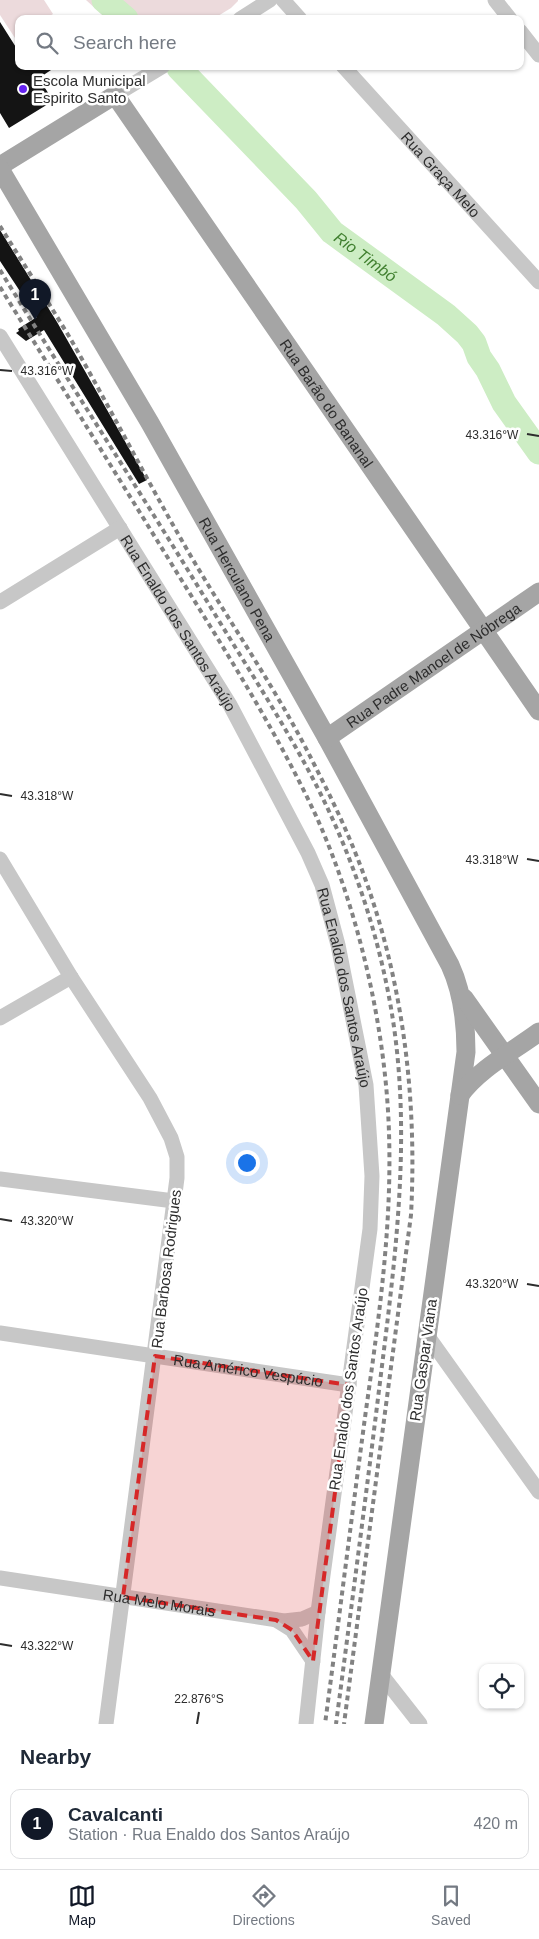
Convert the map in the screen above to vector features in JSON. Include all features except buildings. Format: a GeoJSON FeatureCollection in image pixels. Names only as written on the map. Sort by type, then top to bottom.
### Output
{"type":"FeatureCollection","features":[{"type":"Feature","properties":{"kind":"main road"},"geometry":{"type":"LineString","coordinates":[[0,168],[115,95]]}},
{"type":"Feature","properties":{"kind":"main road","name":"Rua Barão do Bananal"},"geometry":{"type":"LineString","coordinates":[[115,95],[539,711]]}},
{"type":"Feature","properties":{"kind":"main road","name":"Rua Herculano Pena"},"geometry":{"type":"LineString","coordinates":[[0,168],[150,423],[327,738],[450,965],[461,995]]}},
{"type":"Feature","properties":{"kind":"main road","name":"Rua Padre Manoel de Nóbrega"},"geometry":{"type":"LineString","coordinates":[[327,738],[539,592]]}},
{"type":"Feature","properties":{"kind":"main road"},"geometry":{"type":"LineString","coordinates":[[461,995],[539,1104]]}},
{"type":"Feature","properties":{"kind":"main road","name":"Rua Gaspar Viana"},"geometry":{"type":"LineString","coordinates":[[374,1724],[466,1047],[465,1019],[461,995]]}},
{"type":"Feature","properties":{"kind":"main road"},"geometry":{"type":"LineString","coordinates":[[460,1095],[474,1078],[539,1032]]}},
{"type":"Feature","properties":{"kind":"street"},"geometry":{"type":"LineString","coordinates":[[246,15],[270,0]]}},
{"type":"Feature","properties":{"kind":"street"},"geometry":{"type":"LineString","coordinates":[[283,0],[296,15]]}},
{"type":"Feature","properties":{"kind":"street"},"geometry":{"type":"LineString","coordinates":[[495,0],[507,15]]}},
{"type":"Feature","properties":{"kind":"street"},"geometry":{"type":"LineString","coordinates":[[524,36],[539,55]]}},
{"type":"Feature","properties":{"kind":"street"},"geometry":{"type":"LineString","coordinates":[[115,95],[156,70]]}},
{"type":"Feature","properties":{"kind":"street","name":"Rua Graça Melo"},"geometry":{"type":"LineString","coordinates":[[347,70],[539,282]]}},
{"type":"Feature","properties":{"kind":"street","name":"Rua Enaldo dos Santos Araújo"},"geometry":{"type":"LineString","coordinates":[[0,336],[230,706],[308,852],[329,906],[366,1085],[372,1176],[370,1229],[318,1612],[306,1724]]}},
{"type":"Feature","properties":{"kind":"street"},"geometry":{"type":"LineString","coordinates":[[0,602],[120,528]]}},
{"type":"Feature","properties":{"kind":"street","name":"Rua Barbosa Rodrigues"},"geometry":{"type":"LineString","coordinates":[[0,859],[71,977],[150,1098],[171,1138],[176,1156],[177,1178],[106,1724]]}},
{"type":"Feature","properties":{"kind":"street"},"geometry":{"type":"LineString","coordinates":[[0,1018],[71,977]]}},
{"type":"Feature","properties":{"kind":"street"},"geometry":{"type":"LineString","coordinates":[[0,1179],[174,1201]]}},
{"type":"Feature","properties":{"kind":"street","name":"Rua Américo Vespúcio"},"geometry":{"type":"LineString","coordinates":[[0,1333],[349,1385]]}},
{"type":"Feature","properties":{"kind":"street"},"geometry":{"type":"LineString","coordinates":[[427,1335],[534,1476],[539,1492]]}},
{"type":"Feature","properties":{"kind":"street","name":"Rua Melo Morais"},"geometry":{"type":"LineString","coordinates":[[0,1578],[276,1620],[302,1619],[318,1612]]}},
{"type":"Feature","properties":{"kind":"street"},"geometry":{"type":"LineString","coordinates":[[276,1620],[292,1630],[313,1661]]}},
{"type":"Feature","properties":{"kind":"street"},"geometry":{"type":"LineString","coordinates":[[380,1673],[420,1724]]}},
{"type":"Feature","properties":{"kind":"highlighted area"},"geometry":{"type":"Polygon","coordinates":[[[155,1356],[349,1385],[313,1661],[292,1630],[276,1620],[123,1597],[155,1356]]]}},
{"type":"Feature","properties":{"kind":"shaded area"},"geometry":{"type":"Polygon","coordinates":[[[0,0],[44,0],[53,14],[15,15],[15,38],[0,15],[0,0]]]}},
{"type":"Feature","properties":{"kind":"shaded area"},"geometry":{"type":"Polygon","coordinates":[[[86,0],[238,0],[231,8],[220,15],[103,15],[86,0]]]}},
{"type":"Feature","properties":{"kind":"waterway","name":"Rio Timbó"},"geometry":{"type":"LineString","coordinates":[[104,0],[121,15]]}},
{"type":"Feature","properties":{"kind":"waterway","name":"Rio Timbó"},"geometry":{"type":"LineString","coordinates":[[181,70],[306,200],[332,232],[446,315],[467,334],[474,343],[479,357],[488,370],[504,403],[539,452]]}},
{"type":"Feature","properties":{"kind":"railway"},"geometry":{"type":"LineString","coordinates":[[0,226],[70,338],[181,539],[267,679],[300,737],[355,851],[379,921],[390,962],[399,1004],[409,1088],[412,1130],[411,1215],[344,1724]]}},
{"type":"Feature","properties":{"kind":"railway"},"geometry":{"type":"LineString","coordinates":[[0,270],[189,572],[305,764],[334,823],[359,885],[386,982],[398,1060],[401,1106],[401,1152],[396,1244],[336,1724]]}},
{"type":"Feature","properties":{"kind":"railway"},"geometry":{"type":"LineString","coordinates":[[0,287],[216,635],[286,756],[317,818],[332,854],[346,892],[368,972],[376,1013],[387,1094],[389,1133],[388,1203],[380,1306],[325,1724]]}},
{"type":"Feature","properties":{"kind":"place","name":"Escola Municipal Espirito Santo"},"geometry":{"type":"Point","coordinates":[23,89]}},
{"type":"Feature","properties":{"kind":"place","name":"Cavalcanti"},"geometry":{"type":"Point","coordinates":[35,320]}}]}
